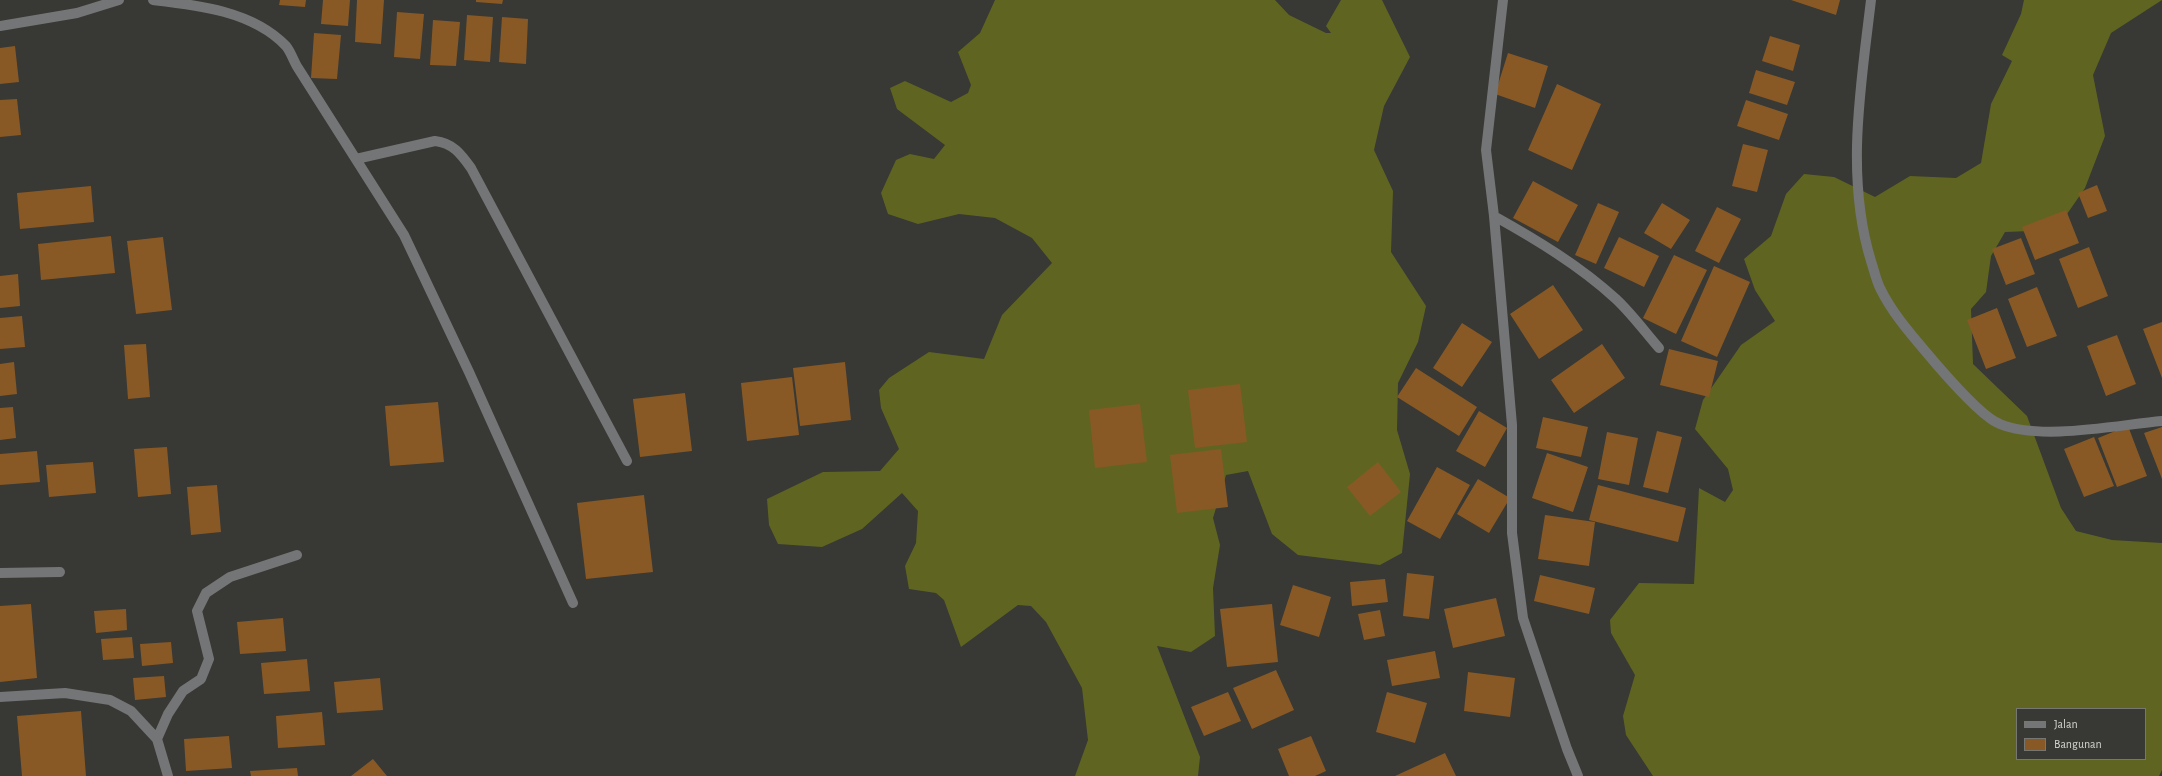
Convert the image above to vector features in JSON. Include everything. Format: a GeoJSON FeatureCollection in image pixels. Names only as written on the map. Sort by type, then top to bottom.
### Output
{"type":"FeatureCollection","features":[{"type":"Feature","properties":{"kind":"street"},"geometry":{"type":"LineString","coordinates":[[0,26],[77,13],[119,0]]}},
{"type":"Feature","properties":{"kind":"street"},"geometry":{"type":"LineString","coordinates":[[153,0],[218,9],[241,17],[264,30],[287,47],[298,68],[404,235],[469,372],[573,603]]}},
{"type":"Feature","properties":{"kind":"street"},"geometry":{"type":"LineString","coordinates":[[1503,0],[1486,150],[1494,216],[1512,425],[1512,533],[1523,618],[1578,776]]}},
{"type":"Feature","properties":{"kind":"street"},"geometry":{"type":"LineString","coordinates":[[1871,0],[1861,93],[1857,172],[1860,212],[1868,250],[1879,288],[1907,330],[1959,388],[1989,418],[1999,424],[2032,431],[2066,431],[2162,421]]}},
{"type":"Feature","properties":{"kind":"street"},"geometry":{"type":"LineString","coordinates":[[356,159],[435,141],[447,142],[460,152],[471,168],[627,461]]}},
{"type":"Feature","properties":{"kind":"street"},"geometry":{"type":"LineString","coordinates":[[1494,216],[1537,241],[1590,278],[1617,300],[1659,348]]}},
{"type":"Feature","properties":{"kind":"street"},"geometry":{"type":"LineString","coordinates":[[157,739],[168,714],[183,691],[201,679],[209,659],[197,611],[206,593],[230,577],[297,555]]}},
{"type":"Feature","properties":{"kind":"street"},"geometry":{"type":"LineString","coordinates":[[0,573],[60,572]]}},
{"type":"Feature","properties":{"kind":"street"},"geometry":{"type":"LineString","coordinates":[[0,697],[65,693],[110,700],[131,711],[157,739],[168,776]]}},
{"type":"Feature","properties":{"kind":"green space"},"geometry":{"type":"Polygon","coordinates":[[[995,0],[1275,0],[1289,15],[1326,33],[1331,33],[1326,26],[1341,0],[1382,0],[1410,57],[1384,106],[1374,150],[1393,191],[1391,252],[1426,306],[1418,342],[1398,383],[1397,430],[1410,474],[1402,553],[1380,565],[1298,555],[1272,534],[1248,471],[1226,475],[1213,518],[1220,545],[1213,588],[1215,636],[1191,652],[1157,646],[1200,757],[1198,776],[1075,776],[1088,740],[1082,688],[1046,622],[1031,606],[1018,605],[961,647],[944,600],[936,593],[909,589],[905,566],[916,543],[918,511],[902,493],[862,529],[822,547],[778,544],[769,525],[767,499],[823,472],[880,471],[899,449],[881,408],[879,390],[889,378],[929,352],[984,359],[1002,315],[1052,263],[1032,238],[995,218],[959,214],[918,224],[888,214],[881,193],[896,160],[910,154],[934,159],[945,145],[897,109],[890,88],[905,81],[951,102],[968,93],[971,85],[958,52],[980,33],[995,0]]]}},
{"type":"Feature","properties":{"kind":"green space"},"geometry":{"type":"Polygon","coordinates":[[[2024,0],[2162,0],[2111,33],[2093,75],[2105,136],[2085,188],[2056,230],[2005,232],[1991,256],[1986,292],[1971,309],[1973,364],[2027,416],[2061,508],[2076,531],[2112,540],[2162,543],[2162,770],[2159,776],[1653,776],[1626,735],[1623,716],[1635,675],[1611,633],[1610,620],[1639,583],[1694,584],[1699,488],[1725,502],[1733,490],[1728,469],[1695,429],[1703,400],[1741,345],[1775,321],[1755,290],[1744,259],[1771,236],[1786,194],[1804,174],[1834,177],[1875,197],[1910,176],[1956,178],[1981,163],[1991,104],[2012,61],[2002,55],[2021,14],[2024,0]]]}},
{"type":"Feature","properties":{"kind":"building"},"geometry":{"type":"Polygon","coordinates":[[[280,0],[306,0],[305,7],[279,5],[280,0]]]}},
{"type":"Feature","properties":{"kind":"building"},"geometry":{"type":"Polygon","coordinates":[[[323,0],[350,0],[348,26],[321,24],[323,0]]]}},
{"type":"Feature","properties":{"kind":"building"},"geometry":{"type":"Polygon","coordinates":[[[357,0],[384,0],[381,44],[355,42],[357,0]]]}},
{"type":"Feature","properties":{"kind":"building"},"geometry":{"type":"Polygon","coordinates":[[[476,0],[503,0],[502,4],[476,2],[476,0]]]}},
{"type":"Feature","properties":{"kind":"building"},"geometry":{"type":"Polygon","coordinates":[[[1791,0],[1840,0],[1836,15],[1791,0]]]}},
{"type":"Feature","properties":{"kind":"building"},"geometry":{"type":"Polygon","coordinates":[[[397,12],[424,14],[420,59],[394,57],[397,12]]]}},
{"type":"Feature","properties":{"kind":"building"},"geometry":{"type":"Polygon","coordinates":[[[467,15],[493,17],[490,62],[464,60],[467,15]]]}},
{"type":"Feature","properties":{"kind":"building"},"geometry":{"type":"Polygon","coordinates":[[[502,17],[528,19],[526,64],[499,62],[502,17]]]}},
{"type":"Feature","properties":{"kind":"building"},"geometry":{"type":"Polygon","coordinates":[[[433,20],[460,22],[456,66],[430,65],[433,20]]]}},
{"type":"Feature","properties":{"kind":"building"},"geometry":{"type":"Polygon","coordinates":[[[314,33],[341,35],[337,79],[311,78],[314,33]]]}},
{"type":"Feature","properties":{"kind":"building"},"geometry":{"type":"Polygon","coordinates":[[[1770,36],[1800,45],[1793,71],[1762,61],[1770,36]]]}},
{"type":"Feature","properties":{"kind":"building"},"geometry":{"type":"Polygon","coordinates":[[[15,46],[19,82],[0,84],[0,48],[15,46]]]}},
{"type":"Feature","properties":{"kind":"building"},"geometry":{"type":"Polygon","coordinates":[[[1508,53],[1548,66],[1535,108],[1495,94],[1508,53]]]}},
{"type":"Feature","properties":{"kind":"building"},"geometry":{"type":"Polygon","coordinates":[[[1756,70],[1795,82],[1787,105],[1749,93],[1756,70]]]}},
{"type":"Feature","properties":{"kind":"building"},"geometry":{"type":"Polygon","coordinates":[[[1557,84],[1601,104],[1572,170],[1528,150],[1557,84]]]}},
{"type":"Feature","properties":{"kind":"building"},"geometry":{"type":"Polygon","coordinates":[[[17,99],[21,135],[0,137],[0,100],[17,99]]]}},
{"type":"Feature","properties":{"kind":"building"},"geometry":{"type":"Polygon","coordinates":[[[1746,100],[1788,114],[1779,140],[1737,126],[1746,100]]]}},
{"type":"Feature","properties":{"kind":"building"},"geometry":{"type":"Polygon","coordinates":[[[1743,144],[1768,150],[1757,192],[1732,186],[1743,144]]]}},
{"type":"Feature","properties":{"kind":"building"},"geometry":{"type":"Polygon","coordinates":[[[1533,181],[1578,205],[1558,242],[1513,218],[1533,181]]]}},
{"type":"Feature","properties":{"kind":"building"},"geometry":{"type":"Polygon","coordinates":[[[2097,185],[2107,211],[2088,218],[2078,193],[2097,185]]]}},
{"type":"Feature","properties":{"kind":"building"},"geometry":{"type":"Polygon","coordinates":[[[91,186],[94,222],[20,229],[17,193],[91,186]]]}},
{"type":"Feature","properties":{"kind":"building"},"geometry":{"type":"Polygon","coordinates":[[[1598,203],[1619,212],[1596,264],[1575,255],[1598,203]]]}},
{"type":"Feature","properties":{"kind":"building"},"geometry":{"type":"Polygon","coordinates":[[[1662,203],[1690,220],[1671,249],[1644,233],[1662,203]]]}},
{"type":"Feature","properties":{"kind":"building"},"geometry":{"type":"Polygon","coordinates":[[[1717,207],[1741,219],[1719,263],[1695,251],[1717,207]]]}},
{"type":"Feature","properties":{"kind":"building"},"geometry":{"type":"Polygon","coordinates":[[[2066,210],[2079,243],[2035,260],[2022,227],[2066,210]]]}},
{"type":"Feature","properties":{"kind":"building"},"geometry":{"type":"Polygon","coordinates":[[[111,236],[115,273],[41,280],[38,244],[111,236]]]}},
{"type":"Feature","properties":{"kind":"building"},"geometry":{"type":"Polygon","coordinates":[[[163,237],[172,310],[136,314],[127,241],[163,237]]]}},
{"type":"Feature","properties":{"kind":"building"},"geometry":{"type":"Polygon","coordinates":[[[1619,237],[1659,256],[1644,287],[1604,268],[1619,237]]]}},
{"type":"Feature","properties":{"kind":"building"},"geometry":{"type":"Polygon","coordinates":[[[2021,238],[2035,274],[2006,285],[1992,249],[2021,238]]]}},
{"type":"Feature","properties":{"kind":"building"},"geometry":{"type":"Polygon","coordinates":[[[2089,247],[2108,296],[2078,308],[2059,259],[2089,247]]]}},
{"type":"Feature","properties":{"kind":"building"},"geometry":{"type":"Polygon","coordinates":[[[1674,255],[1707,270],[1676,334],[1643,318],[1674,255]]]}},
{"type":"Feature","properties":{"kind":"building"},"geometry":{"type":"Polygon","coordinates":[[[1714,266],[1750,282],[1717,357],[1681,341],[1714,266]]]}},
{"type":"Feature","properties":{"kind":"building"},"geometry":{"type":"Polygon","coordinates":[[[18,274],[20,306],[0,308],[0,276],[18,274]]]}},
{"type":"Feature","properties":{"kind":"building"},"geometry":{"type":"Polygon","coordinates":[[[1553,285],[1583,330],[1539,359],[1510,314],[1553,285]]]}},
{"type":"Feature","properties":{"kind":"building"},"geometry":{"type":"Polygon","coordinates":[[[2037,287],[2057,336],[2027,347],[2008,299],[2037,287]]]}},
{"type":"Feature","properties":{"kind":"building"},"geometry":{"type":"Polygon","coordinates":[[[1997,308],[2016,358],[1986,369],[1967,320],[1997,308]]]}},
{"type":"Feature","properties":{"kind":"building"},"geometry":{"type":"Polygon","coordinates":[[[22,316],[25,347],[0,349],[0,318],[22,316]]]}},
{"type":"Feature","properties":{"kind":"building"},"geometry":{"type":"Polygon","coordinates":[[[2162,322],[2162,378],[2143,329],[2162,322]]]}},
{"type":"Feature","properties":{"kind":"building"},"geometry":{"type":"Polygon","coordinates":[[[1462,323],[1492,342],[1462,387],[1433,368],[1462,323]]]}},
{"type":"Feature","properties":{"kind":"building"},"geometry":{"type":"Polygon","coordinates":[[[2117,335],[2136,384],[2106,396],[2087,346],[2117,335]]]}},
{"type":"Feature","properties":{"kind":"building"},"geometry":{"type":"Polygon","coordinates":[[[146,344],[150,397],[128,399],[124,345],[146,344]]]}},
{"type":"Feature","properties":{"kind":"building"},"geometry":{"type":"Polygon","coordinates":[[[1602,344],[1625,378],[1574,413],[1551,380],[1602,344]]]}},
{"type":"Feature","properties":{"kind":"building"},"geometry":{"type":"Polygon","coordinates":[[[1669,349],[1718,361],[1709,397],[1660,385],[1669,349]]]}},
{"type":"Feature","properties":{"kind":"building"},"geometry":{"type":"Polygon","coordinates":[[[14,362],[17,394],[0,396],[0,364],[14,362]]]}},
{"type":"Feature","properties":{"kind":"building"},"geometry":{"type":"Polygon","coordinates":[[[845,362],[851,420],[800,426],[793,368],[845,362]]]}},
{"type":"Feature","properties":{"kind":"building"},"geometry":{"type":"Polygon","coordinates":[[[1416,368],[1477,407],[1459,436],[1397,397],[1416,368]]]}},
{"type":"Feature","properties":{"kind":"building"},"geometry":{"type":"Polygon","coordinates":[[[792,377],[799,435],[747,441],[741,383],[792,377]]]}},
{"type":"Feature","properties":{"kind":"building"},"geometry":{"type":"Polygon","coordinates":[[[1240,384],[1247,442],[1195,448],[1188,390],[1240,384]]]}},
{"type":"Feature","properties":{"kind":"building"},"geometry":{"type":"Polygon","coordinates":[[[685,393],[692,451],[640,457],[633,399],[685,393]]]}},
{"type":"Feature","properties":{"kind":"building"},"geometry":{"type":"Polygon","coordinates":[[[438,402],[444,462],[390,466],[385,406],[438,402]]]}},
{"type":"Feature","properties":{"kind":"building"},"geometry":{"type":"Polygon","coordinates":[[[1140,404],[1147,462],[1095,468],[1089,410],[1140,404]]]}},
{"type":"Feature","properties":{"kind":"building"},"geometry":{"type":"Polygon","coordinates":[[[13,407],[16,438],[0,440],[0,408],[13,407]]]}},
{"type":"Feature","properties":{"kind":"building"},"geometry":{"type":"Polygon","coordinates":[[[1479,411],[1507,428],[1485,467],[1456,451],[1479,411]]]}},
{"type":"Feature","properties":{"kind":"building"},"geometry":{"type":"Polygon","coordinates":[[[1543,417],[1588,427],[1581,457],[1536,448],[1543,417]]]}},
{"type":"Feature","properties":{"kind":"building"},"geometry":{"type":"Polygon","coordinates":[[[2128,426],[2147,476],[2117,487],[2098,438],[2128,426]]]}},
{"type":"Feature","properties":{"kind":"building"},"geometry":{"type":"Polygon","coordinates":[[[2162,427],[2162,479],[2144,433],[2162,427]]]}},
{"type":"Feature","properties":{"kind":"building"},"geometry":{"type":"Polygon","coordinates":[[[1657,431],[1682,437],[1668,493],[1643,487],[1657,431]]]}},
{"type":"Feature","properties":{"kind":"building"},"geometry":{"type":"Polygon","coordinates":[[[1607,432],[1638,438],[1629,485],[1598,479],[1607,432]]]}},
{"type":"Feature","properties":{"kind":"building"},"geometry":{"type":"Polygon","coordinates":[[[2094,437],[2114,486],[2084,497],[2064,449],[2094,437]]]}},
{"type":"Feature","properties":{"kind":"building"},"geometry":{"type":"Polygon","coordinates":[[[167,447],[171,494],[138,497],[134,449],[167,447]]]}},
{"type":"Feature","properties":{"kind":"building"},"geometry":{"type":"Polygon","coordinates":[[[1221,449],[1228,507],[1177,513],[1170,455],[1221,449]]]}},
{"type":"Feature","properties":{"kind":"building"},"geometry":{"type":"Polygon","coordinates":[[[37,451],[40,482],[0,485],[0,454],[37,451]]]}},
{"type":"Feature","properties":{"kind":"building"},"geometry":{"type":"Polygon","coordinates":[[[1547,453],[1588,467],[1573,512],[1532,498],[1547,453]]]}},
{"type":"Feature","properties":{"kind":"building"},"geometry":{"type":"Polygon","coordinates":[[[93,462],[96,493],[49,497],[46,465],[93,462]]]}},
{"type":"Feature","properties":{"kind":"building"},"geometry":{"type":"Polygon","coordinates":[[[1378,462],[1401,492],[1370,516],[1347,487],[1378,462]]]}},
{"type":"Feature","properties":{"kind":"building"},"geometry":{"type":"Polygon","coordinates":[[[1437,467],[1470,485],[1440,539],[1407,521],[1437,467]]]}},
{"type":"Feature","properties":{"kind":"building"},"geometry":{"type":"Polygon","coordinates":[[[1478,479],[1510,498],[1489,533],[1457,514],[1478,479]]]}},
{"type":"Feature","properties":{"kind":"building"},"geometry":{"type":"Polygon","coordinates":[[[217,485],[221,532],[191,535],[187,487],[217,485]]]}},
{"type":"Feature","properties":{"kind":"building"},"geometry":{"type":"Polygon","coordinates":[[[1598,485],[1686,508],[1678,542],[1589,520],[1598,485]]]}},
{"type":"Feature","properties":{"kind":"building"},"geometry":{"type":"Polygon","coordinates":[[[644,495],[653,572],[586,579],[577,503],[644,495]]]}},
{"type":"Feature","properties":{"kind":"building"},"geometry":{"type":"Polygon","coordinates":[[[1545,515],[1595,522],[1589,566],[1538,559],[1545,515]]]}},
{"type":"Feature","properties":{"kind":"building"},"geometry":{"type":"Polygon","coordinates":[[[1407,573],[1434,576],[1429,619],[1403,616],[1407,573]]]}},
{"type":"Feature","properties":{"kind":"building"},"geometry":{"type":"Polygon","coordinates":[[[1540,575],[1595,588],[1589,614],[1534,601],[1540,575]]]}},
{"type":"Feature","properties":{"kind":"building"},"geometry":{"type":"Polygon","coordinates":[[[1385,579],[1388,602],[1352,606],[1350,582],[1385,579]]]}},
{"type":"Feature","properties":{"kind":"building"},"geometry":{"type":"Polygon","coordinates":[[[1293,585],[1331,597],[1319,637],[1280,625],[1293,585]]]}},
{"type":"Feature","properties":{"kind":"building"},"geometry":{"type":"Polygon","coordinates":[[[1496,598],[1505,636],[1453,648],[1444,609],[1496,598]]]}},
{"type":"Feature","properties":{"kind":"building"},"geometry":{"type":"Polygon","coordinates":[[[31,604],[37,678],[0,682],[0,606],[31,604]]]}},
{"type":"Feature","properties":{"kind":"building"},"geometry":{"type":"Polygon","coordinates":[[[1272,604],[1278,662],[1227,667],[1220,609],[1272,604]]]}},
{"type":"Feature","properties":{"kind":"building"},"geometry":{"type":"Polygon","coordinates":[[[126,609],[127,630],[96,633],[94,611],[126,609]]]}},
{"type":"Feature","properties":{"kind":"building"},"geometry":{"type":"Polygon","coordinates":[[[1380,610],[1385,636],[1364,640],[1358,614],[1380,610]]]}},
{"type":"Feature","properties":{"kind":"building"},"geometry":{"type":"Polygon","coordinates":[[[283,618],[286,651],[240,654],[237,622],[283,618]]]}},
{"type":"Feature","properties":{"kind":"building"},"geometry":{"type":"Polygon","coordinates":[[[132,637],[134,658],[103,660],[101,639],[132,637]]]}},
{"type":"Feature","properties":{"kind":"building"},"geometry":{"type":"Polygon","coordinates":[[[171,642],[173,663],[142,666],[140,644],[171,642]]]}},
{"type":"Feature","properties":{"kind":"building"},"geometry":{"type":"Polygon","coordinates":[[[1435,651],[1440,678],[1392,686],[1387,660],[1435,651]]]}},
{"type":"Feature","properties":{"kind":"building"},"geometry":{"type":"Polygon","coordinates":[[[307,659],[310,691],[264,694],[261,663],[307,659]]]}},
{"type":"Feature","properties":{"kind":"building"},"geometry":{"type":"Polygon","coordinates":[[[1276,670],[1294,710],[1252,729],[1233,688],[1276,670]]]}},
{"type":"Feature","properties":{"kind":"building"},"geometry":{"type":"Polygon","coordinates":[[[1468,672],[1515,678],[1510,717],[1464,711],[1468,672]]]}},
{"type":"Feature","properties":{"kind":"building"},"geometry":{"type":"Polygon","coordinates":[[[164,676],[166,697],[135,700],[133,678],[164,676]]]}},
{"type":"Feature","properties":{"kind":"building"},"geometry":{"type":"Polygon","coordinates":[[[380,678],[383,710],[337,713],[334,682],[380,678]]]}},
{"type":"Feature","properties":{"kind":"building"},"geometry":{"type":"Polygon","coordinates":[[[1228,692],[1241,721],[1204,736],[1191,707],[1228,692]]]}},
{"type":"Feature","properties":{"kind":"building"},"geometry":{"type":"Polygon","coordinates":[[[1387,692],[1427,703],[1415,743],[1376,732],[1387,692]]]}},
{"type":"Feature","properties":{"kind":"building"},"geometry":{"type":"Polygon","coordinates":[[[81,711],[86,776],[22,776],[17,716],[81,711]]]}},
{"type":"Feature","properties":{"kind":"building"},"geometry":{"type":"Polygon","coordinates":[[[322,712],[325,745],[278,748],[276,716],[322,712]]]}},
{"type":"Feature","properties":{"kind":"building"},"geometry":{"type":"Polygon","coordinates":[[[229,736],[232,768],[186,771],[184,739],[229,736]]]}},
{"type":"Feature","properties":{"kind":"building"},"geometry":{"type":"Polygon","coordinates":[[[1311,736],[1326,771],[1315,776],[1289,776],[1278,749],[1311,736]]]}},
{"type":"Feature","properties":{"kind":"building"},"geometry":{"type":"Polygon","coordinates":[[[1445,753],[1456,776],[1395,776],[1445,753]]]}},
{"type":"Feature","properties":{"kind":"building"},"geometry":{"type":"Polygon","coordinates":[[[373,759],[387,776],[351,776],[373,759]]]}},
{"type":"Feature","properties":{"kind":"building"},"geometry":{"type":"Polygon","coordinates":[[[297,768],[298,776],[251,776],[250,771],[297,768]]]}}]}
